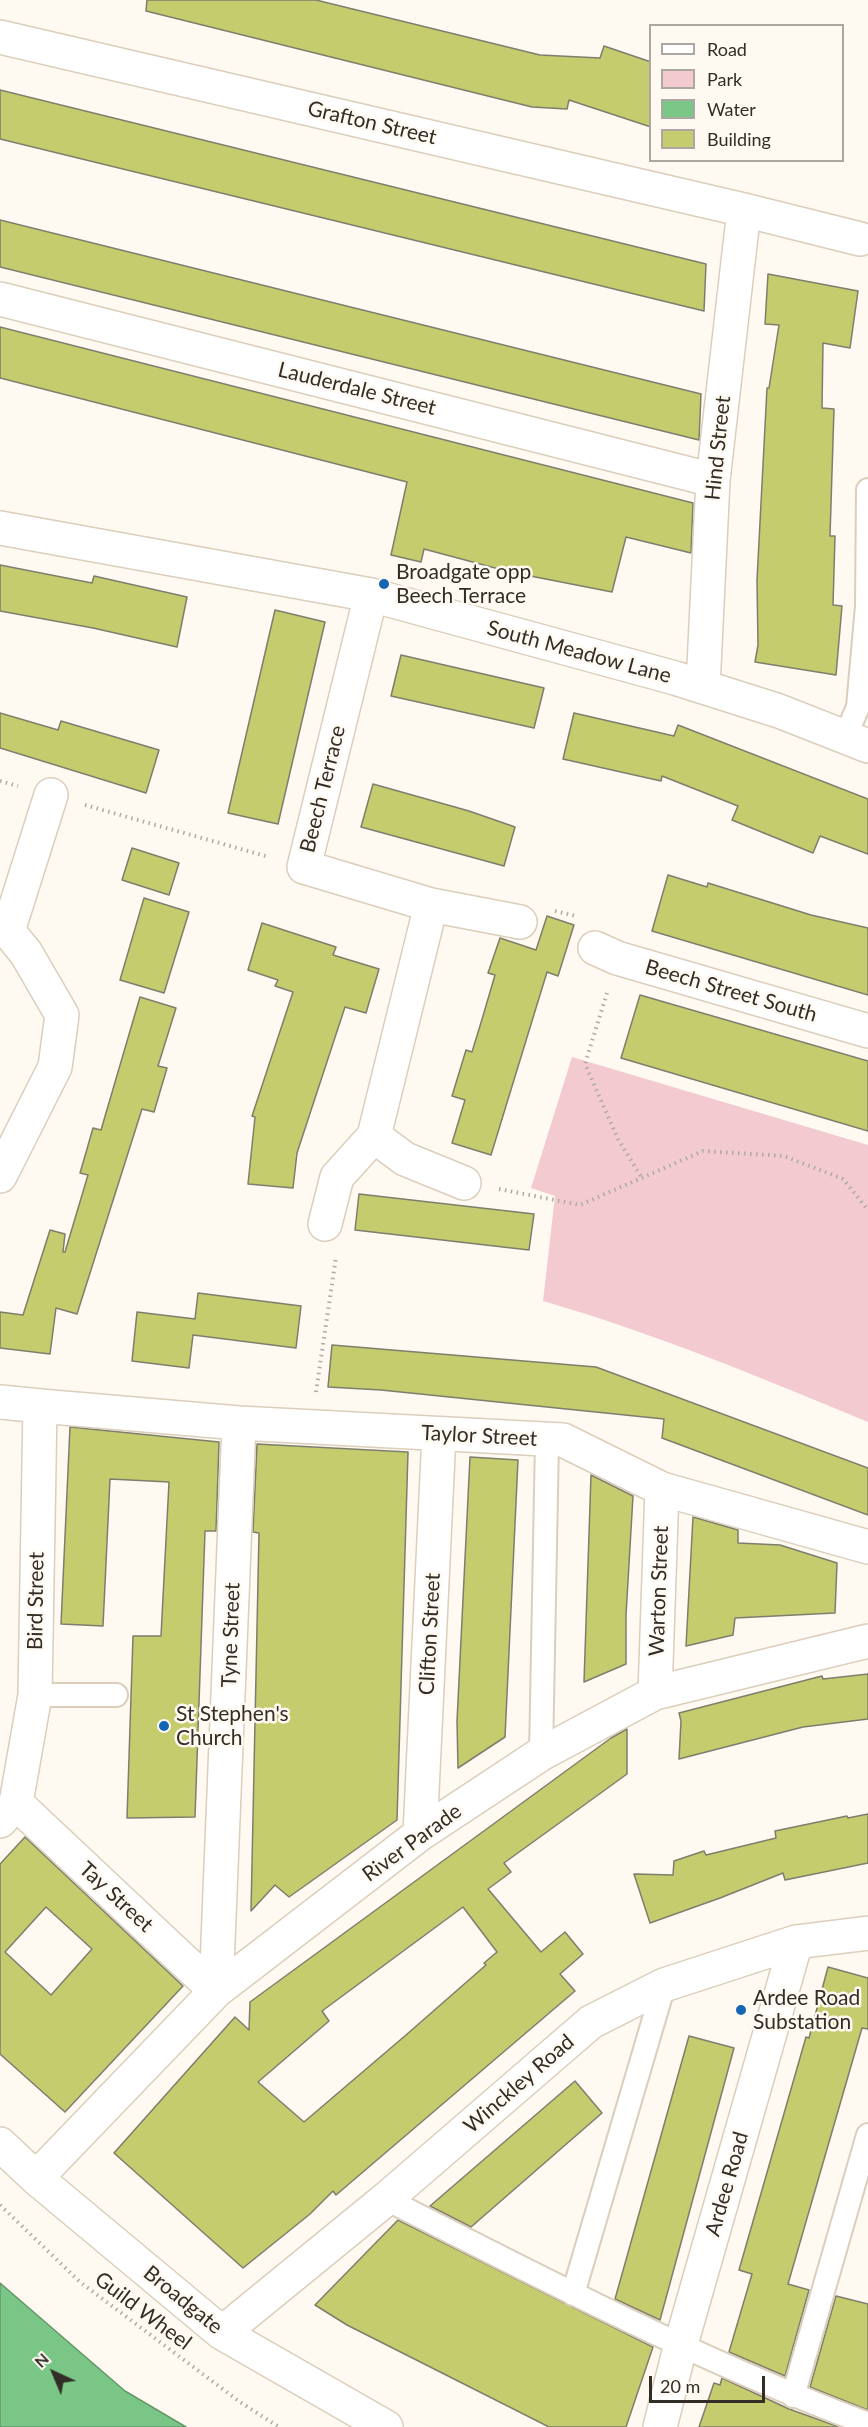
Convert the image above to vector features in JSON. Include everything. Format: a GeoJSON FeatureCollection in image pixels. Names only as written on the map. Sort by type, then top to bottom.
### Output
{"type":"FeatureCollection","features":[{"type":"Feature","properties":{"kind":"street","name":"Grafton Street"},"geometry":{"type":"LineString","coordinates":[[0,37],[861,239]]}},
{"type":"Feature","properties":{"kind":"street","name":"Hind Street"},"geometry":{"type":"LineString","coordinates":[[704,687],[713,480],[744,210]]}},
{"type":"Feature","properties":{"kind":"street","name":"Lauderdale Street"},"geometry":{"type":"LineString","coordinates":[[0,299],[713,480]]}},
{"type":"Feature","properties":{"kind":"street","name":"South Meadow Lane"},"geometry":{"type":"LineString","coordinates":[[0,528],[370,595],[704,687],[778,711],[857,742]]}},
{"type":"Feature","properties":{"kind":"street","name":"Beech Terrace"},"geometry":{"type":"LineString","coordinates":[[370,595],[304,867],[431,905],[520,921]]}},
{"type":"Feature","properties":{"kind":"street"},"geometry":{"type":"LineString","coordinates":[[0,1176],[55,1067],[62,1016],[26,953],[4,930],[51,795]]}},
{"type":"Feature","properties":{"kind":"street"},"geometry":{"type":"LineString","coordinates":[[325,1224],[338,1177],[374,1136],[431,905]]}},
{"type":"Feature","properties":{"kind":"street","name":"Beech Street South"},"geometry":{"type":"LineString","coordinates":[[606,953],[868,1031]]}},
{"type":"Feature","properties":{"kind":"street"},"geometry":{"type":"LineString","coordinates":[[374,1136],[405,1159],[464,1183]]}},
{"type":"Feature","properties":{"kind":"street"},"geometry":{"type":"LineString","coordinates":[[0,1402],[40,1406]]}},
{"type":"Feature","properties":{"kind":"street","name":"Taylor Street"},"geometry":{"type":"LineString","coordinates":[[40,1406],[239,1423],[563,1440],[662,1489],[868,1547]]}},
{"type":"Feature","properties":{"kind":"street","name":"Bird Street"},"geometry":{"type":"LineString","coordinates":[[8,1812],[35,1695],[40,1406]]}},
{"type":"Feature","properties":{"kind":"street","name":"Tyne Street"},"geometry":{"type":"LineString","coordinates":[[216,1991],[239,1423]]}},
{"type":"Feature","properties":{"kind":"street","name":"Clifton Street"},"geometry":{"type":"LineString","coordinates":[[420,1834],[439,1434]]}},
{"type":"Feature","properties":{"kind":"street","name":"Warton Street"},"geometry":{"type":"LineString","coordinates":[[655,1693],[662,1489]]}},
{"type":"Feature","properties":{"kind":"street","name":"River Parade"},"geometry":{"type":"LineString","coordinates":[[36,2178],[216,1991],[420,1834],[541,1754],[655,1693],[868,1641]]}},
{"type":"Feature","properties":{"kind":"street","name":"Tay Street"},"geometry":{"type":"LineString","coordinates":[[8,1812],[216,1991]]}},
{"type":"Feature","properties":{"kind":"street","name":"Winckley Road"},"geometry":{"type":"LineString","coordinates":[[222,2333],[386,2199],[591,2022],[664,1985],[796,1942],[868,1933]]}},
{"type":"Feature","properties":{"kind":"street","name":"Ardee Road"},"geometry":{"type":"LineString","coordinates":[[660,2427],[681,2344],[796,1942]]}},
{"type":"Feature","properties":{"kind":"street","name":"Broadgate"},"geometry":{"type":"LineString","coordinates":[[0,2144],[36,2178],[222,2333],[386,2427]]}},
{"type":"Feature","properties":{"kind":"lane"},"geometry":{"type":"LineString","coordinates":[[857,742],[867,606],[868,490]]}},
{"type":"Feature","properties":{"kind":"lane"},"geometry":{"type":"LineString","coordinates":[[541,1754],[547,1440]]}},
{"type":"Feature","properties":{"kind":"lane"},"geometry":{"type":"LineString","coordinates":[[35,1695],[116,1695]]}},
{"type":"Feature","properties":{"kind":"lane"},"geometry":{"type":"LineString","coordinates":[[573,2294],[664,1985]]}},
{"type":"Feature","properties":{"kind":"lane"},"geometry":{"type":"LineString","coordinates":[[793,2396],[868,2135]]}},
{"type":"Feature","properties":{"kind":"lane"},"geometry":{"type":"LineString","coordinates":[[386,2199],[573,2294],[793,2396],[868,2424]]}},
{"type":"Feature","properties":{"kind":"path"},"geometry":{"type":"LineString","coordinates":[[0,781],[304,867]]}},
{"type":"Feature","properties":{"kind":"path"},"geometry":{"type":"LineString","coordinates":[[520,921],[540,907],[586,918],[606,953],[585,1064],[618,1139],[642,1178]]}},
{"type":"Feature","properties":{"kind":"path"},"geometry":{"type":"LineString","coordinates":[[464,1183],[580,1205],[703,1151],[784,1156],[843,1179],[868,1210]]}},
{"type":"Feature","properties":{"kind":"path"},"geometry":{"type":"LineString","coordinates":[[310,1427],[341,1225],[325,1224]]}},
{"type":"Feature","properties":{"kind":"path","name":"Guild Wheel"},"geometry":{"type":"LineString","coordinates":[[0,2205],[80,2282],[240,2402],[279,2427]]}},
{"type":"Feature","properties":{"kind":"green space"},"geometry":{"type":"Polygon","coordinates":[[[572,1057],[868,1145],[868,1422],[667,1342],[543,1301],[555,1196],[531,1188],[572,1057]]]}},
{"type":"Feature","properties":{"kind":"water"},"geometry":{"type":"Polygon","coordinates":[[[0,2283],[125,2391],[186,2427],[0,2427],[0,2283]]]}},
{"type":"Feature","properties":{"kind":"building"},"geometry":{"type":"Polygon","coordinates":[[[147,0],[316,0],[540,55],[600,58],[604,46],[649,61],[649,126],[569,100],[567,109],[532,107],[146,11],[147,0]]]}},
{"type":"Feature","properties":{"kind":"building"},"geometry":{"type":"Polygon","coordinates":[[[0,90],[706,264],[704,311],[0,139],[0,90]]]}},
{"type":"Feature","properties":{"kind":"building"},"geometry":{"type":"Polygon","coordinates":[[[0,220],[701,394],[699,440],[0,267],[0,220]]]}},
{"type":"Feature","properties":{"kind":"building"},"geometry":{"type":"Polygon","coordinates":[[[768,274],[858,291],[850,348],[823,343],[822,408],[834,409],[830,536],[835,536],[833,605],[842,606],[836,675],[755,662],[758,645],[757,580],[767,388],[769,388],[779,325],[765,324],[768,274]]]}},
{"type":"Feature","properties":{"kind":"building"},"geometry":{"type":"Polygon","coordinates":[[[0,327],[693,503],[691,553],[626,537],[612,592],[510,572],[424,549],[421,562],[391,555],[407,482],[0,378],[0,327]]]}},
{"type":"Feature","properties":{"kind":"building"},"geometry":{"type":"Polygon","coordinates":[[[0,565],[92,583],[94,576],[187,597],[177,647],[93,628],[0,611],[0,565]]]}},
{"type":"Feature","properties":{"kind":"building"},"geometry":{"type":"Polygon","coordinates":[[[275,610],[325,622],[278,824],[228,813],[275,610]]]}},
{"type":"Feature","properties":{"kind":"building"},"geometry":{"type":"Polygon","coordinates":[[[401,655],[544,688],[534,728],[391,696],[401,655]]]}},
{"type":"Feature","properties":{"kind":"building"},"geometry":{"type":"Polygon","coordinates":[[[0,713],[58,730],[61,721],[159,750],[146,793],[0,748],[0,713]]]}},
{"type":"Feature","properties":{"kind":"building"},"geometry":{"type":"Polygon","coordinates":[[[574,713],[674,736],[678,725],[868,799],[868,854],[820,836],[813,853],[732,820],[738,806],[662,776],[661,781],[563,759],[574,713]]]}},
{"type":"Feature","properties":{"kind":"building"},"geometry":{"type":"Polygon","coordinates":[[[373,784],[469,811],[515,827],[504,866],[361,827],[373,784]]]}},
{"type":"Feature","properties":{"kind":"building"},"geometry":{"type":"Polygon","coordinates":[[[132,848],[179,863],[169,895],[122,880],[132,848]]]}},
{"type":"Feature","properties":{"kind":"building"},"geometry":{"type":"Polygon","coordinates":[[[668,875],[707,887],[708,883],[811,915],[868,928],[868,995],[652,931],[668,875]]]}},
{"type":"Feature","properties":{"kind":"building"},"geometry":{"type":"Polygon","coordinates":[[[144,898],[189,912],[164,993],[120,980],[144,898]]]}},
{"type":"Feature","properties":{"kind":"building"},"geometry":{"type":"Polygon","coordinates":[[[547,916],[574,925],[558,976],[547,972],[491,1155],[452,1143],[465,1100],[452,1096],[466,1050],[472,1052],[483,1016],[495,975],[488,973],[500,938],[536,950],[547,916]]]}},
{"type":"Feature","properties":{"kind":"building"},"geometry":{"type":"Polygon","coordinates":[[[262,923],[336,947],[333,955],[379,969],[366,1013],[345,1007],[297,1153],[293,1188],[248,1184],[255,1117],[252,1116],[293,992],[275,986],[278,980],[248,970],[262,923]]]}},
{"type":"Feature","properties":{"kind":"building"},"geometry":{"type":"Polygon","coordinates":[[[640,995],[868,1061],[868,1131],[621,1058],[640,995]]]}},
{"type":"Feature","properties":{"kind":"building"},"geometry":{"type":"Polygon","coordinates":[[[140,997],[176,1008],[158,1066],[167,1068],[154,1112],[142,1109],[77,1314],[56,1308],[50,1354],[0,1348],[0,1312],[23,1315],[50,1230],[65,1234],[63,1252],[65,1252],[88,1175],[80,1173],[93,1128],[101,1130],[140,997]]]}},
{"type":"Feature","properties":{"kind":"building"},"geometry":{"type":"Polygon","coordinates":[[[359,1194],[534,1214],[529,1250],[355,1230],[359,1194]]]}},
{"type":"Feature","properties":{"kind":"building"},"geometry":{"type":"Polygon","coordinates":[[[198,1293],[301,1306],[296,1348],[193,1335],[189,1368],[132,1361],[137,1312],[195,1319],[198,1293]]]}},
{"type":"Feature","properties":{"kind":"building"},"geometry":{"type":"Polygon","coordinates":[[[332,1345],[596,1367],[868,1468],[868,1515],[662,1438],[664,1419],[381,1390],[328,1387],[332,1345]]]}},
{"type":"Feature","properties":{"kind":"building"},"geometry":{"type":"Polygon","coordinates":[[[70,1427],[219,1442],[216,1531],[205,1531],[195,1817],[127,1818],[133,1636],[161,1636],[169,1482],[110,1479],[103,1626],[61,1624],[70,1427]]]}},
{"type":"Feature","properties":{"kind":"building"},"geometry":{"type":"Polygon","coordinates":[[[257,1444],[408,1452],[397,1820],[289,1897],[275,1885],[251,1911],[259,1533],[253,1532],[257,1444]]]}},
{"type":"Feature","properties":{"kind":"building"},"geometry":{"type":"Polygon","coordinates":[[[470,1457],[518,1460],[505,1737],[458,1768],[457,1721],[470,1457]]]}},
{"type":"Feature","properties":{"kind":"building"},"geometry":{"type":"Polygon","coordinates":[[[591,1475],[633,1496],[626,1615],[626,1664],[584,1682],[591,1475]]]}},
{"type":"Feature","properties":{"kind":"building"},"geometry":{"type":"Polygon","coordinates":[[[693,1517],[738,1530],[738,1543],[780,1545],[837,1563],[835,1613],[735,1618],[733,1635],[686,1646],[693,1517]]]}},
{"type":"Feature","properties":{"kind":"building"},"geometry":{"type":"Polygon","coordinates":[[[868,1674],[868,1719],[803,1727],[679,1759],[681,1721],[679,1713],[822,1676],[823,1679],[868,1674]]]}},
{"type":"Feature","properties":{"kind":"building"},"geometry":{"type":"Polygon","coordinates":[[[627,1729],[627,1774],[504,1863],[511,1872],[488,1889],[541,1952],[565,1932],[583,1954],[560,1974],[575,1991],[336,2195],[333,2191],[310,2214],[243,2268],[114,2153],[235,2017],[249,2030],[250,2002],[611,1738],[627,1729]],[[463,1907],[322,2011],[329,2021],[258,2082],[304,2122],[486,1965],[484,1963],[497,1952],[463,1907]]]}},
{"type":"Feature","properties":{"kind":"building"},"geometry":{"type":"Polygon","coordinates":[[[868,1814],[868,1863],[785,1880],[783,1873],[650,1923],[634,1874],[673,1875],[674,1861],[704,1851],[706,1855],[776,1838],[775,1831],[847,1816],[848,1818],[868,1814]]]}},
{"type":"Feature","properties":{"kind":"building"},"geometry":{"type":"Polygon","coordinates":[[[25,1837],[183,1986],[65,2112],[0,2054],[0,1864],[25,1837]],[[46,1907],[5,1952],[51,1995],[92,1949],[46,1907]]]}},
{"type":"Feature","properties":{"kind":"building"},"geometry":{"type":"Polygon","coordinates":[[[828,1967],[868,1978],[868,2029],[862,2028],[788,2284],[809,2290],[785,2376],[729,2352],[752,2274],[739,2270],[828,1967]]]}},
{"type":"Feature","properties":{"kind":"building"},"geometry":{"type":"Polygon","coordinates":[[[689,2036],[734,2048],[660,2320],[615,2299],[689,2036]]]}},
{"type":"Feature","properties":{"kind":"building"},"geometry":{"type":"Polygon","coordinates":[[[575,2081],[602,2113],[471,2227],[430,2206],[575,2081]]]}},
{"type":"Feature","properties":{"kind":"building"},"geometry":{"type":"Polygon","coordinates":[[[398,2220],[653,2347],[626,2427],[549,2427],[347,2325],[315,2305],[398,2220]]]}},
{"type":"Feature","properties":{"kind":"building"},"geometry":{"type":"Polygon","coordinates":[[[836,2296],[868,2304],[868,2410],[810,2387],[836,2296]]]}},
{"type":"Feature","properties":{"kind":"building"},"geometry":{"type":"Polygon","coordinates":[[[722,2378],[789,2409],[839,2427],[699,2427],[714,2383],[720,2385],[722,2378]]]}},
{"type":"Feature","properties":{"kind":"place","name":"Broadgate opp Beech Terrace"},"geometry":{"type":"Point","coordinates":[384,584]}},
{"type":"Feature","properties":{"kind":"place","name":"St Stephen's Church"},"geometry":{"type":"Point","coordinates":[164,1726]}},
{"type":"Feature","properties":{"kind":"place","name":"Ardee Road Substation"},"geometry":{"type":"Point","coordinates":[741,2010]}}]}
